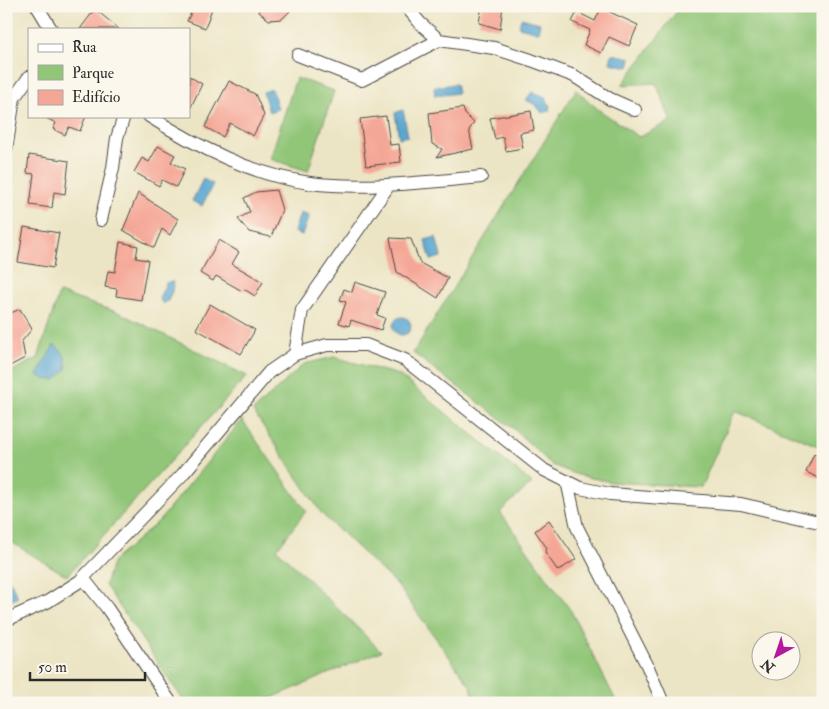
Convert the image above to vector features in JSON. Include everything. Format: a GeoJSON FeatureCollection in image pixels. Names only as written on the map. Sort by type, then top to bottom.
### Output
{"type":"FeatureCollection","features":[{"type":"Feature","properties":{"kind":"street"},"geometry":{"type":"LineString","coordinates":[[37,6],[50,28]]}},
{"type":"Feature","properties":{"kind":"street"},"geometry":{"type":"LineString","coordinates":[[406,6],[420,23],[439,40],[494,48],[531,60],[574,76],[610,99],[635,110]]}},
{"type":"Feature","properties":{"kind":"street"},"geometry":{"type":"LineString","coordinates":[[298,55],[362,80],[439,40]]}},
{"type":"Feature","properties":{"kind":"street"},"geometry":{"type":"LineString","coordinates":[[6,150],[14,98],[28,78]]}},
{"type":"Feature","properties":{"kind":"street"},"geometry":{"type":"LineString","coordinates":[[101,220],[113,168],[117,138],[123,118]]}},
{"type":"Feature","properties":{"kind":"street"},"geometry":{"type":"LineString","coordinates":[[152,118],[173,132],[230,160],[269,174],[310,183],[388,185],[481,177]]}},
{"type":"Feature","properties":{"kind":"street"},"geometry":{"type":"LineString","coordinates":[[295,354],[302,310],[388,185]]}},
{"type":"Feature","properties":{"kind":"street"},"geometry":{"type":"LineString","coordinates":[[6,620],[46,602],[83,578],[182,475],[269,372],[295,354],[327,345],[366,345],[405,360],[544,470],[580,488],[610,494],[741,504],[823,523]]}},
{"type":"Feature","properties":{"kind":"street"},"geometry":{"type":"LineString","coordinates":[[567,481],[578,526],[647,665],[663,703]]}},
{"type":"Feature","properties":{"kind":"street"},"geometry":{"type":"LineString","coordinates":[[83,578],[107,608],[171,703]]}},
{"type":"Feature","properties":{"kind":"green space"},"geometry":{"type":"Polygon","coordinates":[[[681,6],[823,6],[823,435],[818,446],[735,411],[701,487],[611,482],[578,475],[552,465],[514,429],[413,353],[576,90],[599,110],[639,137],[671,121],[656,83],[622,85],[681,6]]]}},
{"type":"Feature","properties":{"kind":"green space"},"geometry":{"type":"Polygon","coordinates":[[[296,78],[334,91],[308,171],[270,159],[296,78]]]}},
{"type":"Feature","properties":{"kind":"green space"},"geometry":{"type":"Polygon","coordinates":[[[59,293],[120,313],[247,376],[67,576],[6,539],[6,374],[38,358],[59,293]]]}},
{"type":"Feature","properties":{"kind":"green space"},"geometry":{"type":"Polygon","coordinates":[[[334,357],[399,375],[532,483],[500,512],[571,611],[617,703],[475,703],[471,687],[398,586],[322,514],[253,411],[304,364],[334,357]]]}},
{"type":"Feature","properties":{"kind":"green space"},"geometry":{"type":"Polygon","coordinates":[[[242,420],[306,511],[277,549],[381,651],[260,703],[185,703],[105,585],[113,561],[160,520],[242,420]]]}},
{"type":"Feature","properties":{"kind":"water"},"geometry":{"type":"Polygon","coordinates":[[[521,18],[540,23],[538,32],[519,27],[521,18]]]}},
{"type":"Feature","properties":{"kind":"water"},"geometry":{"type":"Polygon","coordinates":[[[612,54],[631,58],[629,67],[610,63],[612,54]]]}},
{"type":"Feature","properties":{"kind":"water"},"geometry":{"type":"Polygon","coordinates":[[[456,84],[458,93],[435,96],[434,87],[456,84]]]}},
{"type":"Feature","properties":{"kind":"water"},"geometry":{"type":"Polygon","coordinates":[[[272,89],[278,109],[269,112],[263,92],[272,89]]]}},
{"type":"Feature","properties":{"kind":"water"},"geometry":{"type":"Polygon","coordinates":[[[532,92],[544,96],[550,105],[549,111],[542,113],[536,105],[526,100],[532,92]]]}},
{"type":"Feature","properties":{"kind":"water"},"geometry":{"type":"Polygon","coordinates":[[[403,110],[408,136],[399,138],[395,113],[403,110]]]}},
{"type":"Feature","properties":{"kind":"water"},"geometry":{"type":"Polygon","coordinates":[[[203,179],[213,184],[202,206],[192,201],[203,179]]]}},
{"type":"Feature","properties":{"kind":"water"},"geometry":{"type":"Polygon","coordinates":[[[300,213],[309,216],[302,235],[294,232],[300,213]]]}},
{"type":"Feature","properties":{"kind":"water"},"geometry":{"type":"Polygon","coordinates":[[[436,237],[441,257],[431,260],[425,240],[436,237]]]}},
{"type":"Feature","properties":{"kind":"water"},"geometry":{"type":"Polygon","coordinates":[[[172,281],[174,286],[168,301],[163,304],[159,298],[166,283],[172,281]]]}},
{"type":"Feature","properties":{"kind":"water"},"geometry":{"type":"Polygon","coordinates":[[[402,317],[408,320],[411,326],[408,332],[402,335],[396,332],[393,326],[396,320],[402,317]]]}},
{"type":"Feature","properties":{"kind":"water"},"geometry":{"type":"Polygon","coordinates":[[[54,345],[61,350],[64,356],[66,370],[55,380],[45,379],[37,375],[54,345]]]}},
{"type":"Feature","properties":{"kind":"water"},"geometry":{"type":"Polygon","coordinates":[[[9,579],[18,597],[9,602],[6,597],[6,581],[9,579]]]}},
{"type":"Feature","properties":{"kind":"building"},"geometry":{"type":"Polygon","coordinates":[[[174,6],[213,6],[205,28],[187,21],[191,13],[174,6]]]}},
{"type":"Feature","properties":{"kind":"building"},"geometry":{"type":"Polygon","coordinates":[[[259,6],[295,6],[282,19],[269,20],[259,12],[259,6]]]}},
{"type":"Feature","properties":{"kind":"building"},"geometry":{"type":"Polygon","coordinates":[[[482,6],[503,6],[500,29],[479,23],[482,6]]]}},
{"type":"Feature","properties":{"kind":"building"},"geometry":{"type":"Polygon","coordinates":[[[520,6],[538,6],[537,10],[520,6]]]}},
{"type":"Feature","properties":{"kind":"building"},"geometry":{"type":"Polygon","coordinates":[[[601,8],[638,25],[629,46],[609,37],[601,53],[584,45],[590,30],[572,22],[577,12],[595,21],[601,8]]]}},
{"type":"Feature","properties":{"kind":"building"},"geometry":{"type":"Polygon","coordinates":[[[95,9],[118,28],[81,28],[95,9]]]}},
{"type":"Feature","properties":{"kind":"building"},"geometry":{"type":"Polygon","coordinates":[[[190,77],[202,84],[190,109],[190,77]]]}},
{"type":"Feature","properties":{"kind":"building"},"geometry":{"type":"Polygon","coordinates":[[[229,81],[255,94],[264,115],[253,136],[230,123],[223,137],[205,127],[229,81]]]}},
{"type":"Feature","properties":{"kind":"building"},"geometry":{"type":"Polygon","coordinates":[[[463,108],[465,114],[474,123],[469,130],[473,149],[437,157],[442,149],[432,144],[429,113],[463,108]]]}},
{"type":"Feature","properties":{"kind":"building"},"geometry":{"type":"Polygon","coordinates":[[[531,111],[534,130],[520,133],[523,148],[506,151],[503,137],[495,139],[490,118],[531,111]]]}},
{"type":"Feature","properties":{"kind":"building"},"geometry":{"type":"Polygon","coordinates":[[[386,116],[390,145],[399,144],[401,162],[366,166],[360,119],[386,116]]]}},
{"type":"Feature","properties":{"kind":"building"},"geometry":{"type":"Polygon","coordinates":[[[46,118],[85,118],[80,131],[69,127],[65,135],[53,129],[56,123],[46,118]]]}},
{"type":"Feature","properties":{"kind":"building"},"geometry":{"type":"Polygon","coordinates":[[[158,146],[175,155],[171,162],[185,169],[176,187],[162,180],[159,186],[134,172],[142,158],[149,162],[158,146]]]}},
{"type":"Feature","properties":{"kind":"building"},"geometry":{"type":"Polygon","coordinates":[[[29,155],[69,161],[65,194],[54,192],[52,208],[30,205],[34,174],[27,173],[29,155]]]}},
{"type":"Feature","properties":{"kind":"building"},"geometry":{"type":"Polygon","coordinates":[[[276,190],[282,210],[271,237],[249,232],[238,219],[250,212],[244,198],[256,192],[276,190]]]}},
{"type":"Feature","properties":{"kind":"building"},"geometry":{"type":"Polygon","coordinates":[[[138,193],[178,219],[170,235],[162,229],[154,248],[123,230],[138,193]]]}},
{"type":"Feature","properties":{"kind":"building"},"geometry":{"type":"Polygon","coordinates":[[[24,227],[59,233],[53,268],[18,262],[24,227]]]}},
{"type":"Feature","properties":{"kind":"building"},"geometry":{"type":"Polygon","coordinates":[[[390,238],[411,239],[420,263],[448,278],[438,298],[397,272],[390,238]]]}},
{"type":"Feature","properties":{"kind":"building"},"geometry":{"type":"Polygon","coordinates":[[[219,240],[239,252],[232,264],[263,282],[255,296],[216,276],[213,281],[200,273],[219,240]]]}},
{"type":"Feature","properties":{"kind":"building"},"geometry":{"type":"Polygon","coordinates":[[[120,242],[138,246],[136,258],[148,260],[141,300],[116,296],[117,289],[105,287],[108,271],[115,272],[120,242]]]}},
{"type":"Feature","properties":{"kind":"building"},"geometry":{"type":"Polygon","coordinates":[[[355,282],[385,292],[377,315],[385,318],[381,330],[351,320],[349,326],[339,323],[346,302],[340,300],[344,289],[352,292],[355,282]]]}},
{"type":"Feature","properties":{"kind":"building"},"geometry":{"type":"Polygon","coordinates":[[[210,304],[255,330],[241,354],[196,329],[210,304]]]}},
{"type":"Feature","properties":{"kind":"building"},"geometry":{"type":"Polygon","coordinates":[[[20,309],[32,329],[22,341],[25,358],[6,368],[6,315],[20,309]]]}},
{"type":"Feature","properties":{"kind":"building"},"geometry":{"type":"Polygon","coordinates":[[[814,454],[823,458],[823,480],[806,472],[814,454]]]}},
{"type":"Feature","properties":{"kind":"building"},"geometry":{"type":"Polygon","coordinates":[[[549,520],[576,559],[558,571],[545,552],[547,548],[535,531],[549,520]]]}}]}
